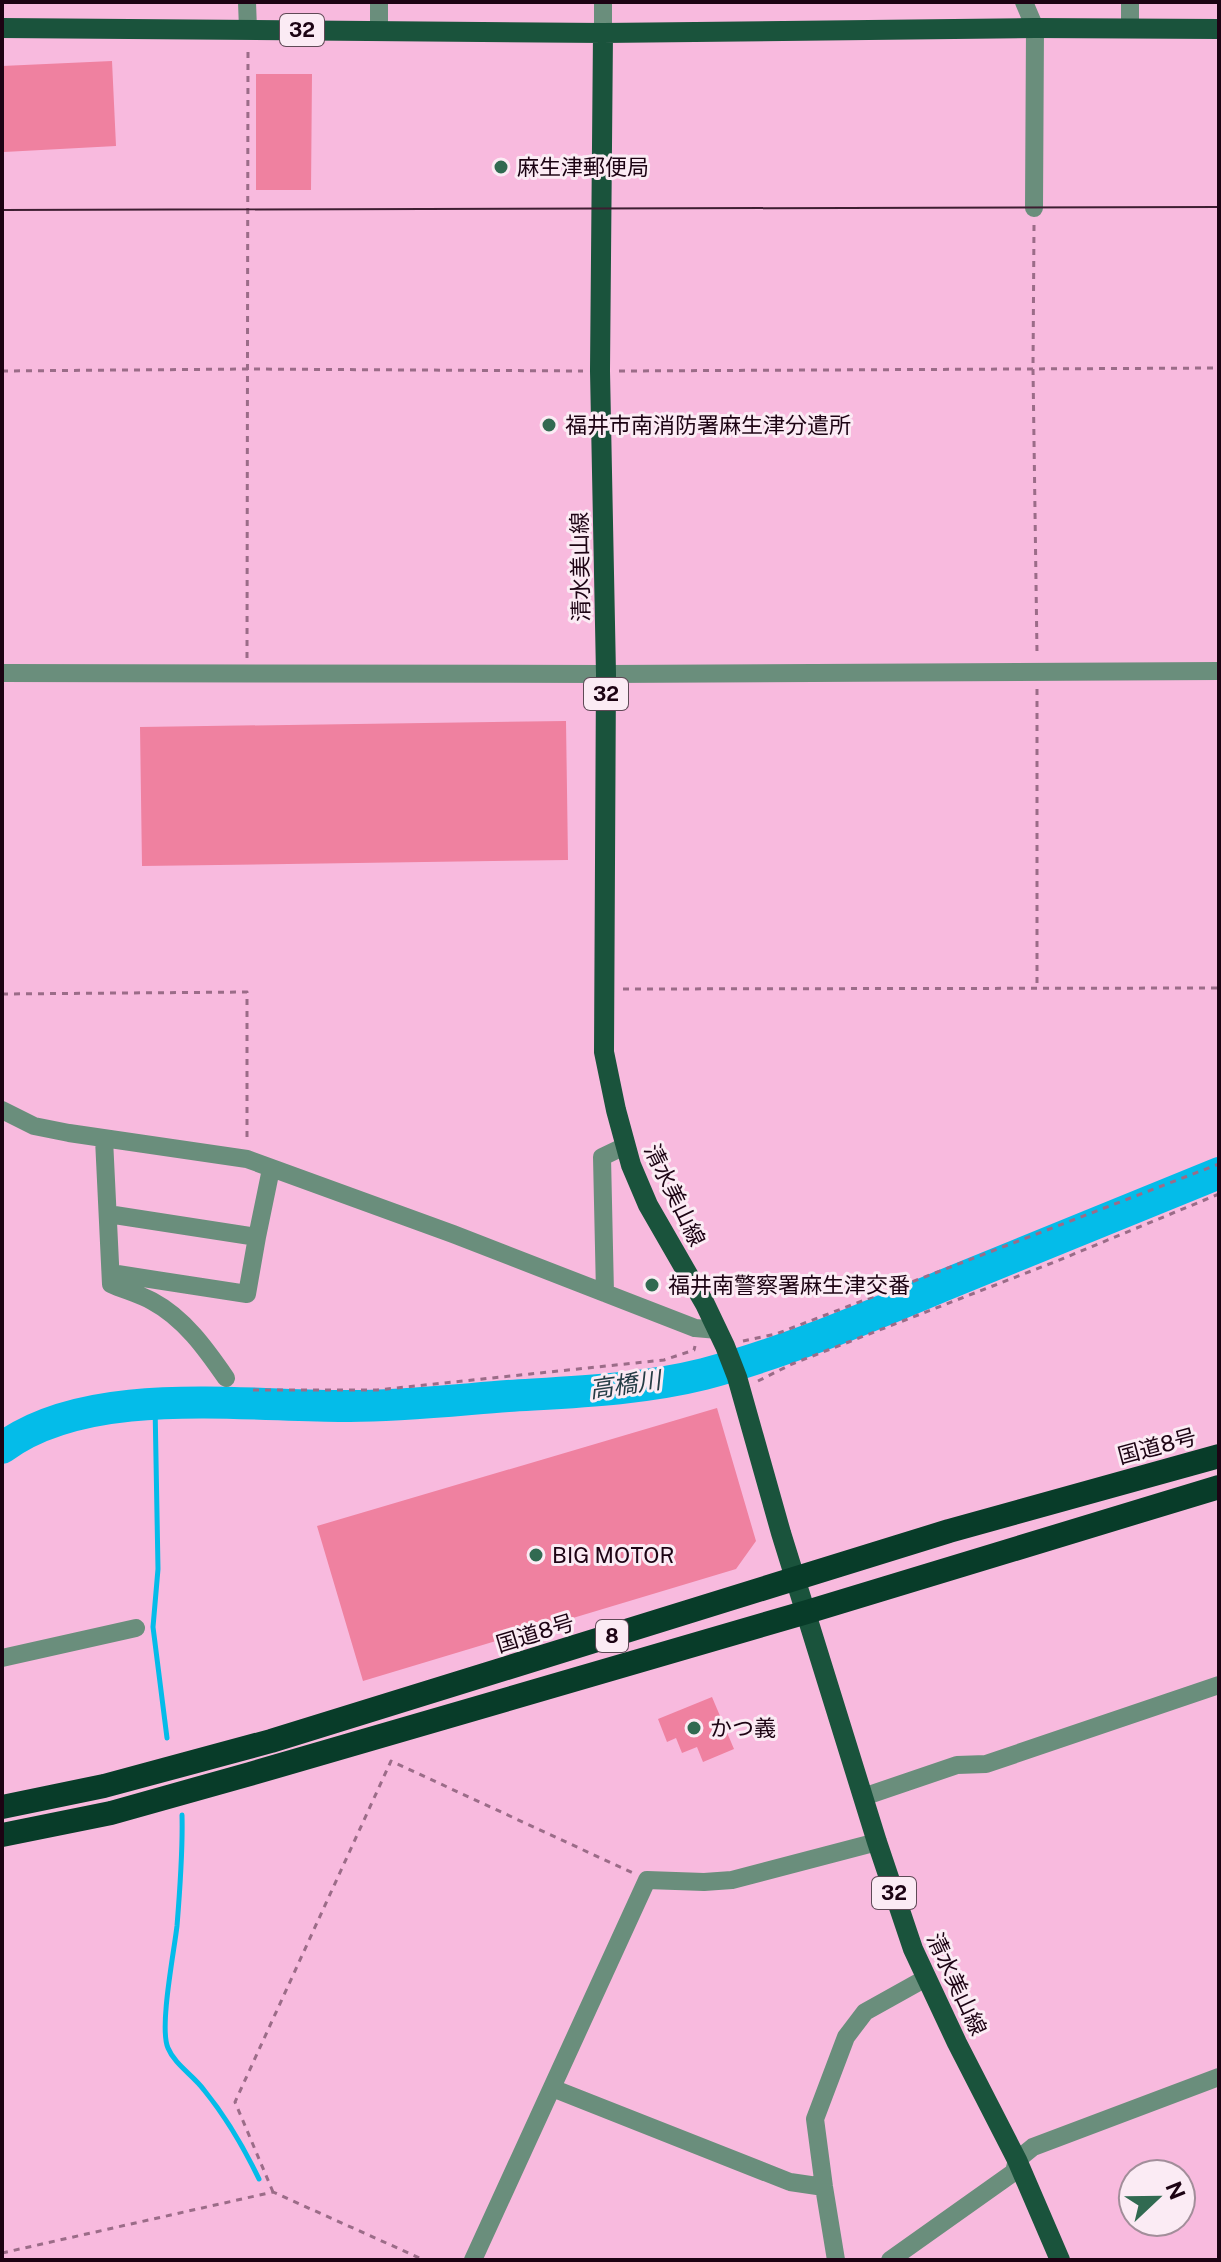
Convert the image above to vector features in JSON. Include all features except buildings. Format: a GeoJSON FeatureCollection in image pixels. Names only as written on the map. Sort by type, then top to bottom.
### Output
{"type":"FeatureCollection","features":[{"type":"Feature","properties":{"kind":"highway","name":"国道8号"},"geometry":{"type":"LineString","coordinates":[[2,1807],[104,1786],[271,1741],[949,1531],[1219,1456]]}},
{"type":"Feature","properties":{"kind":"highway","name":"8"},"geometry":{"type":"LineString","coordinates":[[2,1835],[111,1813],[368,1740],[807,1612],[1219,1487]]}},
{"type":"Feature","properties":{"kind":"main road","name":"32"},"geometry":{"type":"LineString","coordinates":[[2,28],[603,33]]}},
{"type":"Feature","properties":{"kind":"main road"},"geometry":{"type":"LineString","coordinates":[[603,33],[1219,29]]}},
{"type":"Feature","properties":{"kind":"main road","name":"清水美山線"},"geometry":{"type":"LineString","coordinates":[[603,33],[600,371],[606,674],[604,1052],[631,1165],[648,1205],[721,1338],[739,1383],[781,1533],[903,1920],[926,1978],[1017,2160],[1060,2260]]}},
{"type":"Feature","properties":{"kind":"street"},"geometry":{"type":"LineString","coordinates":[[247,2],[248,29]]}},
{"type":"Feature","properties":{"kind":"street"},"geometry":{"type":"LineString","coordinates":[[379,2],[379,31]]}},
{"type":"Feature","properties":{"kind":"street"},"geometry":{"type":"LineString","coordinates":[[603,2],[603,33]]}},
{"type":"Feature","properties":{"kind":"street"},"geometry":{"type":"LineString","coordinates":[[1024,2],[1035,28],[1034,208]]}},
{"type":"Feature","properties":{"kind":"street"},"geometry":{"type":"LineString","coordinates":[[1130,2],[1130,29]]}},
{"type":"Feature","properties":{"kind":"street"},"geometry":{"type":"LineString","coordinates":[[2,673],[1219,671]]}},
{"type":"Feature","properties":{"kind":"street"},"geometry":{"type":"LineString","coordinates":[[2,1110],[34,1126],[247,1159],[453,1234],[721,1338]]}},
{"type":"Feature","properties":{"kind":"street"},"geometry":{"type":"LineString","coordinates":[[104,1139],[111,1284],[153,1301],[178,1319],[203,1345],[226,1378]]}},
{"type":"Feature","properties":{"kind":"street"},"geometry":{"type":"LineString","coordinates":[[605,1293],[602,1157],[625,1146]]}},
{"type":"Feature","properties":{"kind":"street"},"geometry":{"type":"LineString","coordinates":[[111,1273],[247,1294],[271,1169]]}},
{"type":"Feature","properties":{"kind":"street"},"geometry":{"type":"LineString","coordinates":[[108,1214],[257,1237]]}},
{"type":"Feature","properties":{"kind":"street"},"geometry":{"type":"LineString","coordinates":[[2,1658],[136,1628]]}},
{"type":"Feature","properties":{"kind":"street"},"geometry":{"type":"LineString","coordinates":[[863,1797],[957,1765],[986,1764],[1219,1685]]}},
{"type":"Feature","properties":{"kind":"street"},"geometry":{"type":"LineString","coordinates":[[473,2260],[647,1880],[732,1880],[877,1842]]}},
{"type":"Feature","properties":{"kind":"street"},"geometry":{"type":"LineString","coordinates":[[836,2260],[815,2119],[846,2037],[865,2012],[926,1978]]}},
{"type":"Feature","properties":{"kind":"street"},"geometry":{"type":"LineString","coordinates":[[890,2260],[1014,2172],[1017,2160],[1033,2147],[1219,2077]]}},
{"type":"Feature","properties":{"kind":"street"},"geometry":{"type":"LineString","coordinates":[[552,2088],[790,2182],[824,2187]]}},
{"type":"Feature","properties":{"kind":"path"},"geometry":{"type":"LineString","coordinates":[[247,673],[248,29]]}},
{"type":"Feature","properties":{"kind":"path"},"geometry":{"type":"LineString","coordinates":[[1034,208],[1037,989]]}},
{"type":"Feature","properties":{"kind":"path"},"geometry":{"type":"LineString","coordinates":[[2,371],[1219,368]]}},
{"type":"Feature","properties":{"kind":"path"},"geometry":{"type":"LineString","coordinates":[[604,988],[1219,988]]}},
{"type":"Feature","properties":{"kind":"path"},"geometry":{"type":"LineString","coordinates":[[2,994],[247,992],[247,1159]]}},
{"type":"Feature","properties":{"kind":"path"},"geometry":{"type":"LineString","coordinates":[[721,1338],[776,1334],[1219,1164]]}},
{"type":"Feature","properties":{"kind":"path"},"geometry":{"type":"LineString","coordinates":[[739,1383],[1057,1261],[1219,1194]]}},
{"type":"Feature","properties":{"kind":"path"},"geometry":{"type":"LineString","coordinates":[[253,1390],[377,1390],[664,1360],[694,1350],[695,1328]]}},
{"type":"Feature","properties":{"kind":"path"},"geometry":{"type":"LineString","coordinates":[[273,2192],[235,2102],[391,1761],[647,1880]]}},
{"type":"Feature","properties":{"kind":"path"},"geometry":{"type":"LineString","coordinates":[[2,2253],[273,2192],[424,2260]]}},
{"type":"Feature","properties":{"kind":"waterway","name":"高橋川"},"geometry":{"type":"LineString","coordinates":[[2,1448],[38,1428],[78,1414],[123,1406],[170,1403],[389,1405],[606,1390],[704,1374],[824,1334],[1219,1173]]}},
{"type":"Feature","properties":{"kind":"waterway"},"geometry":{"type":"LineString","coordinates":[[155,1404],[158,1569],[153,1627],[167,1738]]}},
{"type":"Feature","properties":{"kind":"waterway"},"geometry":{"type":"LineString","coordinates":[[182,1815],[177,1926],[166,2007],[168,2048],[175,2060],[212,2100],[241,2144],[259,2179]]}},
{"type":"Feature","properties":{"kind":"tram line"},"geometry":{"type":"LineString","coordinates":[[2,210],[1219,207]]}},
{"type":"Feature","properties":{"kind":"place","name":"麻生津郵便局"},"geometry":{"type":"Point","coordinates":[501,167]}},
{"type":"Feature","properties":{"kind":"place","name":"福井市南消防署麻生津分遣所"},"geometry":{"type":"Point","coordinates":[549,425]}},
{"type":"Feature","properties":{"kind":"place","name":"福井南警察署麻生津交番"},"geometry":{"type":"Point","coordinates":[652,1285]}},
{"type":"Feature","properties":{"kind":"place","name":"BIG MOTOR"},"geometry":{"type":"Point","coordinates":[536,1555]}},
{"type":"Feature","properties":{"kind":"place","name":"かつ義"},"geometry":{"type":"Point","coordinates":[694,1728]}}]}
